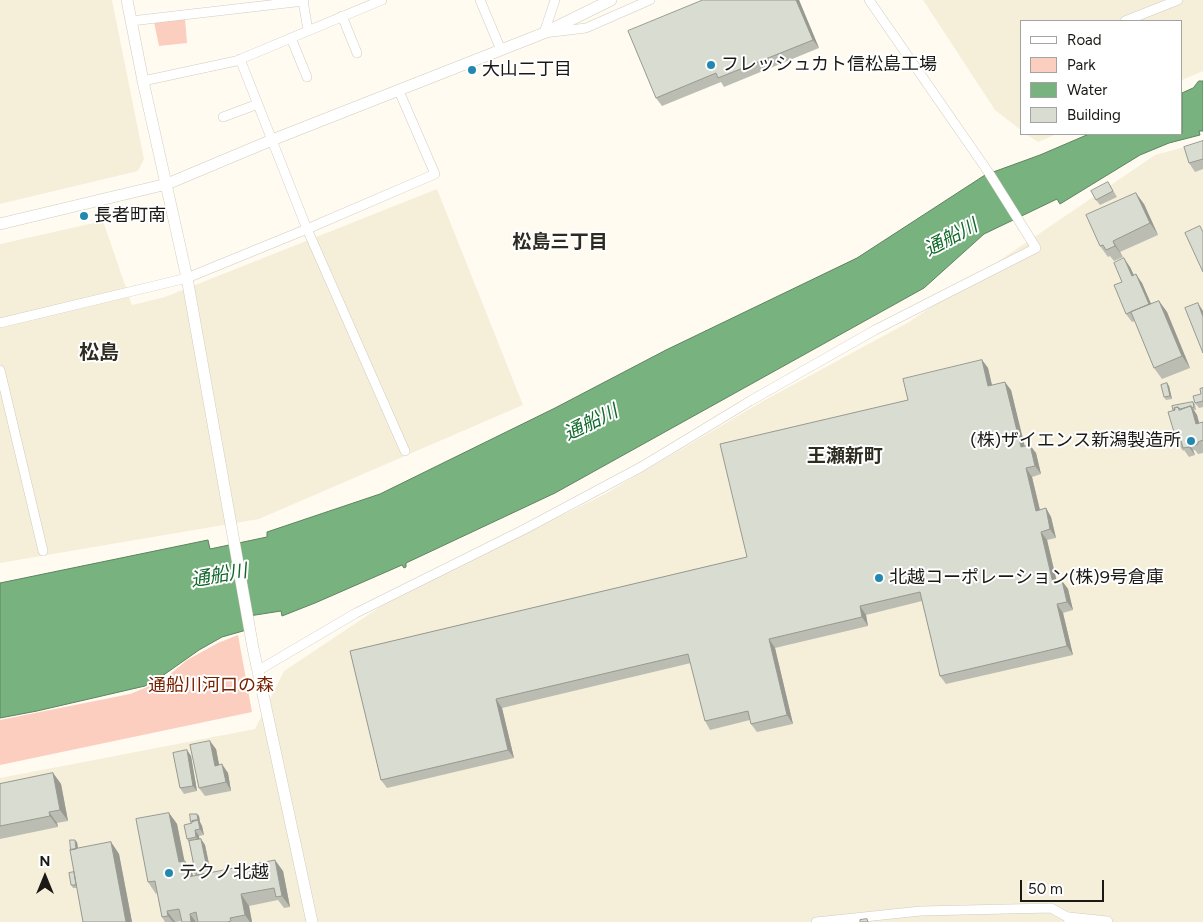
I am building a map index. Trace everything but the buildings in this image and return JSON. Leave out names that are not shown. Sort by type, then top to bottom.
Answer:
[{"type":"street","points":[[127,0],[143,81],[188,278],[254,648],[312,922]]},
{"type":"street","points":[[143,81],[236,61],[342,16],[362,4],[382,0]]},
{"type":"street","points":[[480,0],[501,50]]},
{"type":"street","points":[[544,33],[555,0]]},
{"type":"street","points":[[0,224],[167,184],[272,140],[544,33],[611,0]]},
{"type":"street","points":[[544,33],[586,28],[650,0]]},
{"type":"street","points":[[259,670],[356,613],[523,530],[632,472],[750,401],[875,330],[1036,248],[989,173],[869,0]]},
{"type":"street","points":[[1128,20],[1178,0]]},
{"type":"street","points":[[132,21],[304,1],[308,31]]},
{"type":"street","points":[[342,16],[357,53]]},
{"type":"street","points":[[292,38],[307,77]]},
{"type":"street","points":[[240,59],[308,229],[405,451]]},
{"type":"street","points":[[0,323],[188,278],[435,174],[399,91]]},
{"type":"street","points":[[223,117],[258,104]]},
{"type":"street","points":[[0,370],[43,551]]},
{"type":"street","points":[[816,922],[921,911],[1051,908],[1069,920],[1108,922]]},
{"type":"shaded area","points":[[0,0],[112,0],[144,159],[138,171],[0,204]]},
{"type":"shaded area","points":[[923,0],[1203,0],[1203,71],[1183,80],[1183,20],[1020,20],[1020,129],[995,110]]},
{"type":"shaded area","points":[[1028,135],[1055,135],[1038,142]]},
{"type":"shaded area","points":[[1203,142],[1203,922],[0,922],[0,778],[255,729],[284,671],[389,601],[605,494],[763,401],[909,322],[1155,155]]},
{"type":"shaded area","points":[[437,189],[523,405],[259,519],[0,563],[0,244],[103,221],[132,305],[165,297]]},
{"type":"green space","points":[[185,19],[187,43],[159,46],[154,22]]},
{"type":"green space","name":"通船川河口の森","points":[[238,635],[252,712],[0,765],[0,720],[130,694],[162,681],[187,660],[218,643]]},
{"type":"water","name":"通船川","points":[[1199,81],[1203,81],[1203,131],[1199,131],[1200,135],[1169,143],[1140,155],[1060,204],[1057,199],[984,234],[924,288],[555,493],[406,563],[404,568],[402,565],[282,616],[281,611],[249,616],[250,629],[222,637],[145,686],[0,718],[0,583],[208,540],[210,549],[267,537],[267,532],[380,494],[555,408],[666,350],[857,258],[985,175],[1040,155],[1087,135],[1183,135],[1183,93],[1193,88]]},
{"type":"place","name":"フレッシュカト信松島工場","points":[[711,65]]},
{"type":"place","name":"大山二丁目","points":[[472,70]]},
{"type":"place","name":"長者町南","points":[[84,216]]},
{"type":"place","name":"(株)ザイエンス新潟製造所","points":[[1191,441]]},
{"type":"place","name":"北越コーポレーション(株)9号倉庫","points":[[879,578]]},
{"type":"place","name":"テクノ北越","points":[[169,873]]},
{"type":"district","name":"松島三丁目","points":[[560,242]]},
{"type":"district","name":"松島","points":[[99,353]]},
{"type":"district","name":"王瀬新町","points":[[845,456]]}]
